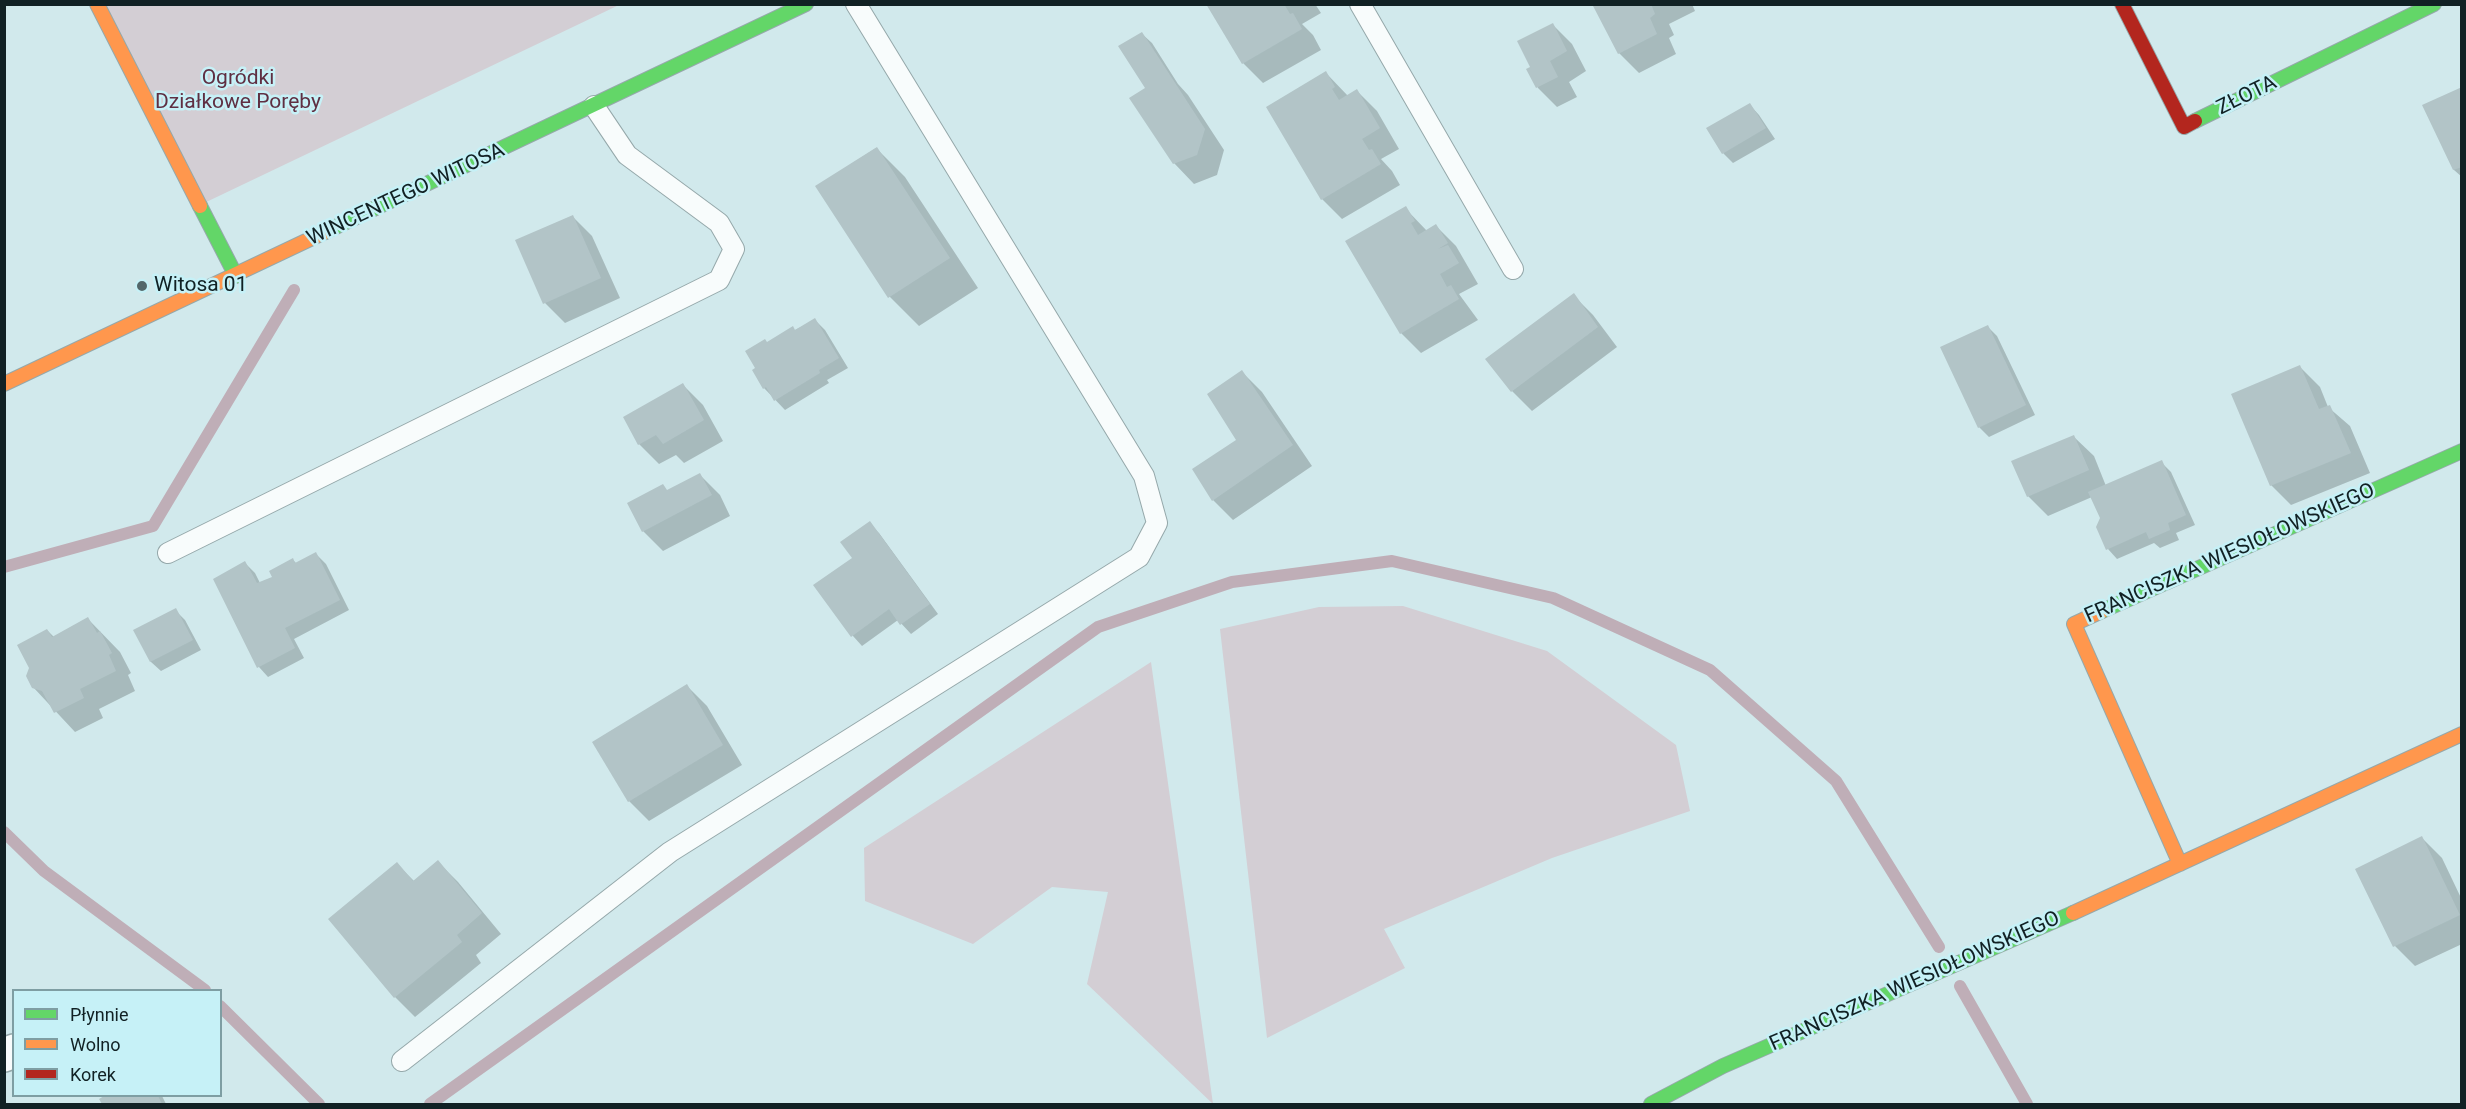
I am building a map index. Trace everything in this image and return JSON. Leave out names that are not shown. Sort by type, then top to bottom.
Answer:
[{"type":"street","points":[[97,4],[236,276]]},
{"type":"street","name":"WINCENTEGO WITOSA","points":[[4,384],[806,4]]},
{"type":"street","name":"ZŁOTA","points":[[2122,4],[2184,127],[2434,4]]},
{"type":"street","name":"FRANCISZKA WIESIOŁOWSKIEGO","points":[[2180,864],[2074,624],[2462,451]]},
{"type":"street","name":"FRANCISZKA WIESIOŁOWSKIEGO","points":[[1652,1104],[1723,1066],[2180,864],[2462,734]]},
{"type":"lane","points":[[402,1061],[670,852],[1139,557],[1157,523],[1144,476],[856,4]]},
{"type":"lane","points":[[1360,4],[1513,269]]},
{"type":"lane","points":[[168,553],[719,280],[734,249],[719,223],[627,155],[594,106]]},
{"type":"green space","name":"Ogródki Działkowe Poręby","points":[[97,5],[619,5],[200,205]]},
{"type":"green space","points":[[1403,606],[1547,651],[1676,745],[1690,811],[1552,858],[1384,929],[1405,968],[1267,1038],[1220,629],[1319,607]]},
{"type":"green space","points":[[1151,662],[1213,1104],[1087,984],[1108,892],[1052,887],[973,944],[865,901],[864,848]]},
{"type":"building","points":[[1206,4],[1284,4],[1290,14],[1293,13],[1302,29],[1242,64]]},
{"type":"building","points":[[1592,4],[1651,4],[1655,14],[1650,18],[1657,34],[1618,54]]},
{"type":"building","points":[[1553,23],[1567,51],[1550,61],[1558,77],[1536,88],[1526,69],[1530,67],[1517,41]]},
{"type":"building","points":[[1142,32],[1205,129],[1197,155],[1173,164],[1129,98],[1145,88],[1118,46]]},
{"type":"building","points":[[1326,71],[1335,87],[1332,89],[1339,100],[1357,89],[1380,128],[1362,139],[1369,150],[1372,149],[1381,164],[1321,200],[1266,107]]},
{"type":"building","points":[[2462,87],[2462,167],[2453,170],[2422,105]]},
{"type":"building","points":[[1750,103],[1766,128],[1722,154],[1706,128]]},
{"type":"building","points":[[877,147],[950,258],[888,298],[815,186]]},
{"type":"building","points":[[1406,206],[1415,221],[1411,223],[1418,235],[1436,224],[1448,243],[1438,249],[1448,245],[1459,263],[1440,274],[1447,287],[1451,285],[1459,299],[1400,334],[1345,241]]},
{"type":"building","points":[[573,215],[601,278],[543,304],[515,240]]},
{"type":"building","points":[[1574,293],[1598,327],[1511,392],[1485,359]]},
{"type":"building","points":[[815,318],[839,358],[819,370],[820,373],[774,401],[766,387],[763,389],[752,370],[755,368],[745,351],[765,339],[767,342],[793,326],[795,330]]},
{"type":"building","points":[[1988,325],[2026,405],[1978,428],[1940,347]]},
{"type":"building","points":[[2300,365],[2319,409],[2330,405],[2351,453],[2270,486],[2231,394]]},
{"type":"building","points":[[1242,370],[1293,445],[1212,501],[1192,469],[1236,440],[1207,394]]},
{"type":"building","points":[[683,383],[704,420],[663,444],[656,435],[638,445],[623,417]]},
{"type":"building","points":[[2074,435],[2089,470],[2027,497],[2011,461]]},
{"type":"building","points":[[2162,460],[2186,515],[2168,523],[2170,530],[2149,539],[2146,532],[2106,550],[2096,527],[2100,518],[2088,492]]},
{"type":"building","points":[[700,473],[712,495],[642,532],[627,503],[663,484],[667,490]]},
{"type":"building","points":[[870,521],[930,604],[900,625],[889,609],[851,637],[813,585],[852,558],[840,542]]},
{"type":"building","points":[[316,552],[340,600],[285,628],[295,648],[257,668],[213,579],[245,561],[257,583],[272,577],[269,571],[293,558],[295,563]]},
{"type":"building","points":[[176,608],[193,640],[150,662],[133,630]]},
{"type":"building","points":[[88,617],[97,633],[100,631],[112,653],[109,655],[116,671],[80,689],[84,698],[54,713],[42,691],[32,688],[26,676],[29,668],[17,645],[47,629],[52,637]]},
{"type":"building","points":[[687,684],[723,745],[628,802],[592,742]]},
{"type":"building","points":[[2422,836],[2460,915],[2393,947],[2355,869]]},
{"type":"building","points":[[438,860],[482,913],[457,935],[462,942],[394,998],[328,919],[397,862],[413,881]]},
{"type":"building","points":[[102,1097],[158,1097],[162,1104],[102,1104],[99,1099]]},
{"type":"waterway","points":[[4,567],[153,526],[294,290]]},
{"type":"waterway","points":[[430,1104],[1098,627],[1232,582],[1392,561],[1553,598],[1710,670],[1836,781],[1939,947]]},
{"type":"waterway","points":[[4,832],[44,871],[204,989]]},
{"type":"waterway","points":[[1960,986],[2027,1104]]},
{"type":"waterway","points":[[222,1008],[319,1104]]},
{"type":"traffic: fast","points":[[325,232],[806,4]]},
{"type":"traffic: fast","points":[[2195,121],[2434,4]]},
{"type":"traffic: fast","points":[[200,206],[236,276]]},
{"type":"traffic: fast","points":[[2102,611],[2462,451]]},
{"type":"traffic: fast","points":[[1651,1104],[1723,1066],[2073,913]]},
{"type":"traffic: slow","points":[[97,4],[200,206]]},
{"type":"traffic: slow","points":[[4,384],[325,232]]},
{"type":"traffic: slow","points":[[2102,611],[2074,624],[2180,864]]},
{"type":"traffic: slow","points":[[2073,913],[2462,734]]},
{"type":"traffic: jam","points":[[2122,4],[2184,127],[2195,121]]},
{"type":"place","name":"Witosa 01","points":[[142,286]]}]
